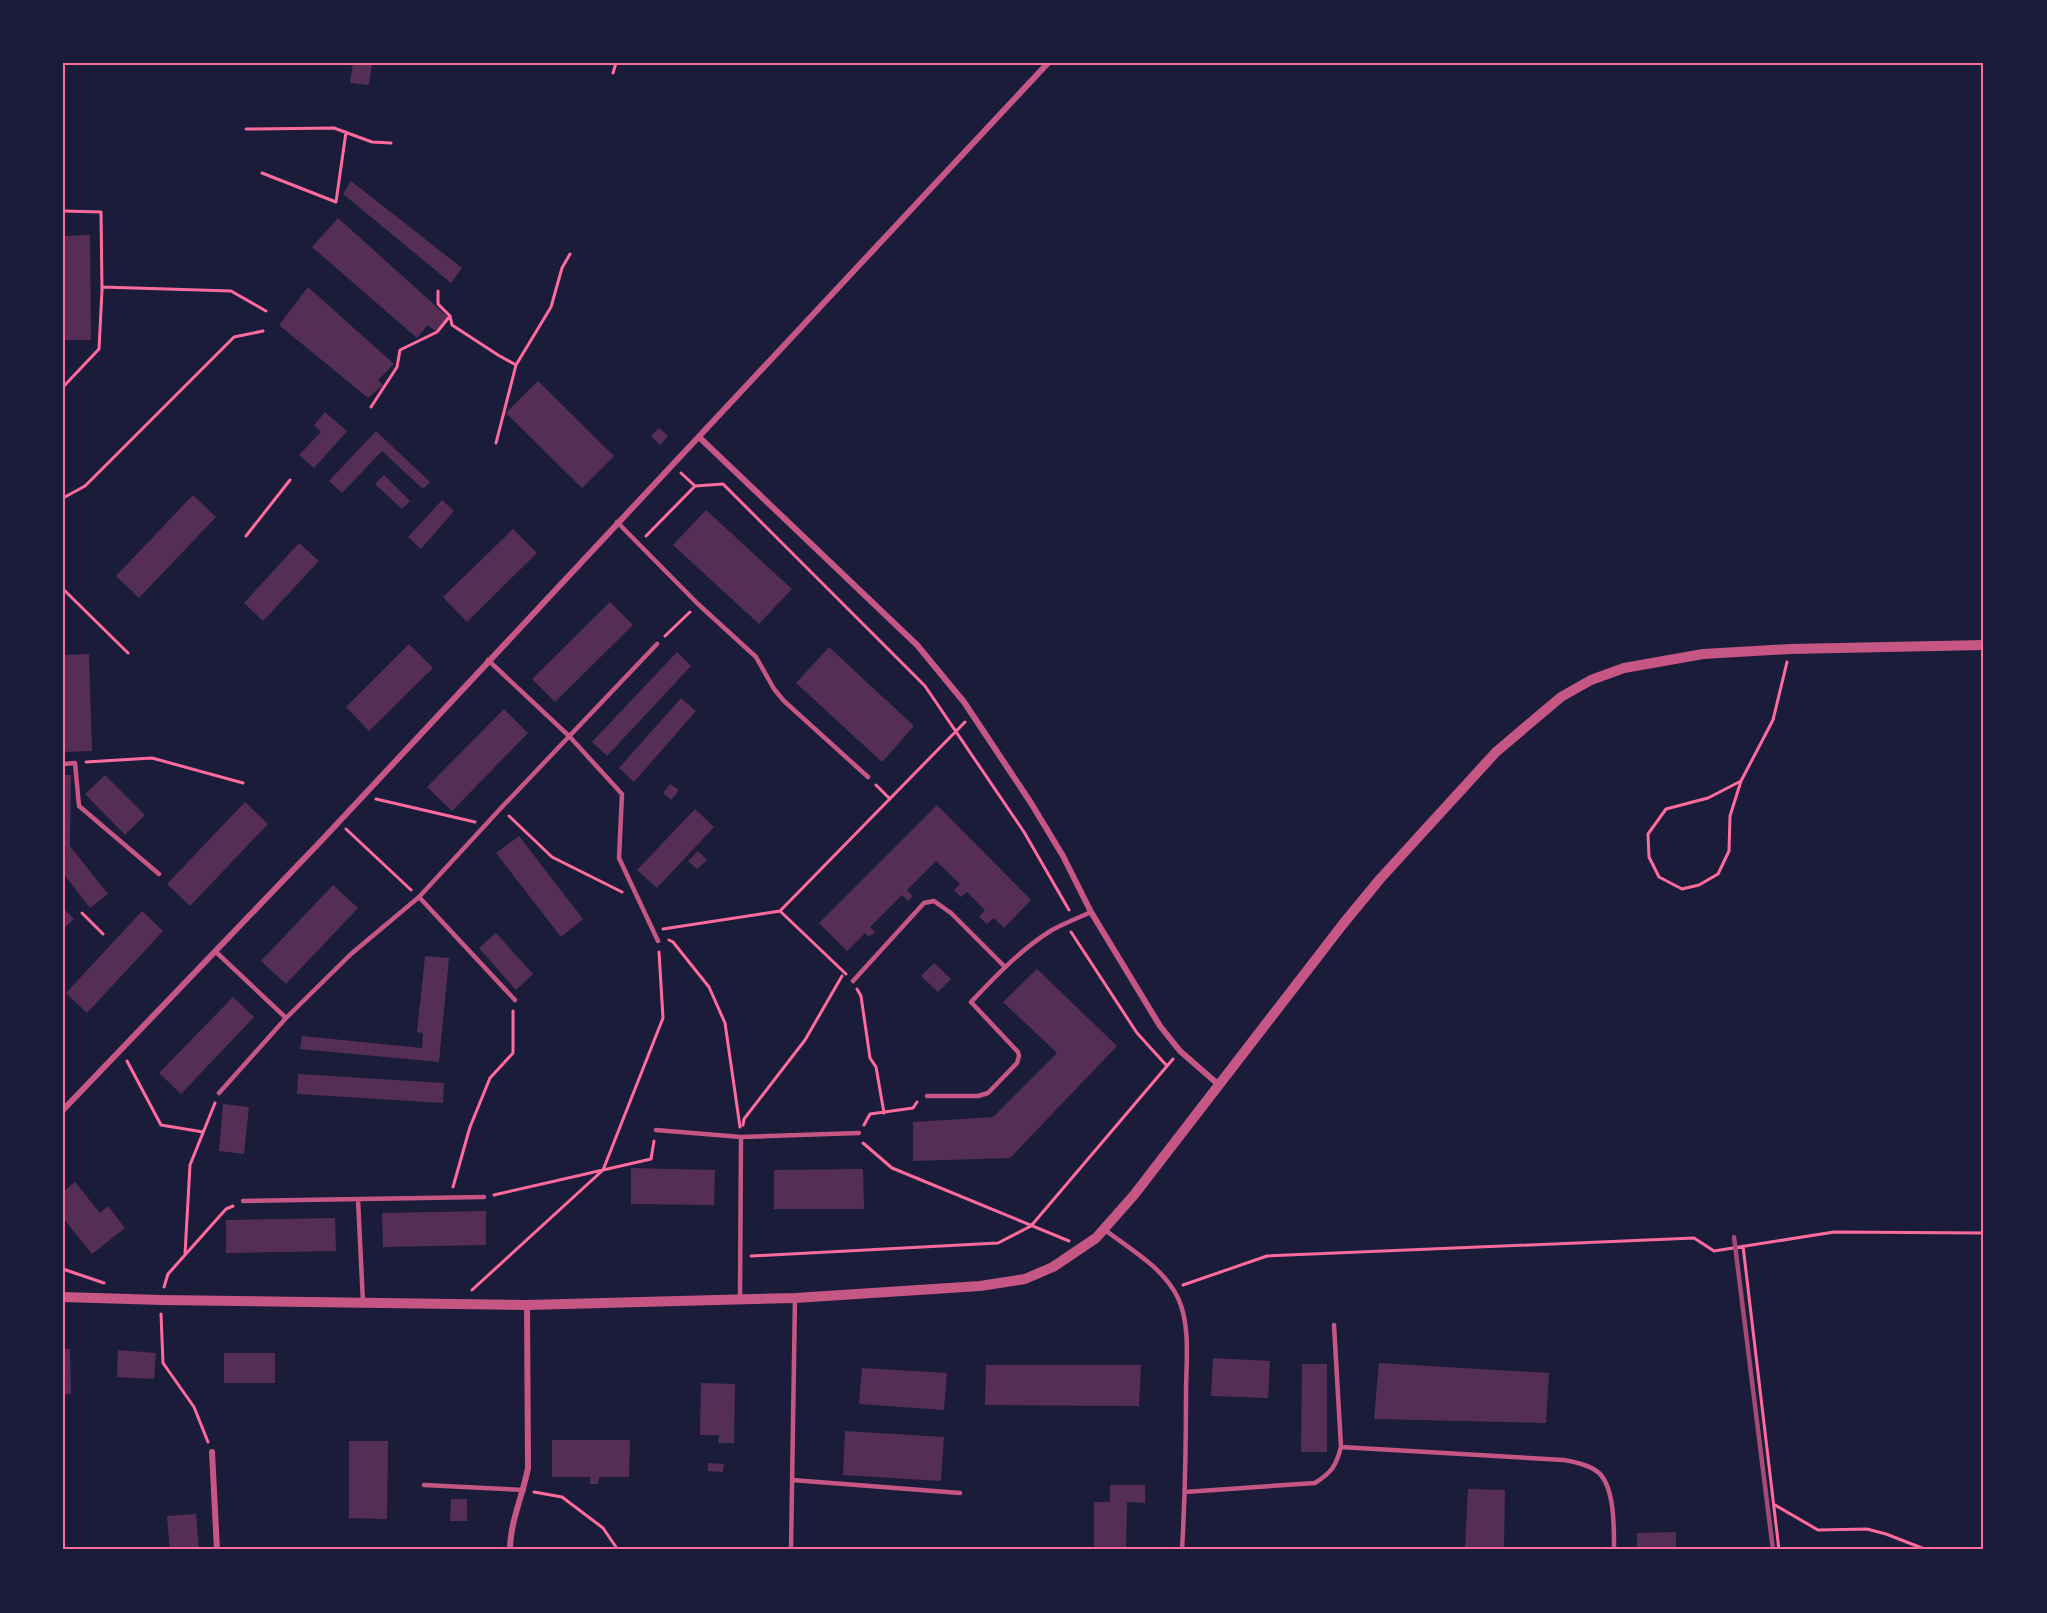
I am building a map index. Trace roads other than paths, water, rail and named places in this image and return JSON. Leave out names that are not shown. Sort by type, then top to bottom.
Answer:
[{"type":"street","points":[[63,1110],[338,822],[1048,63]]},
{"type":"street","points":[[699,437],[917,645],[942,674],[972,714],[1064,856],[1091,912],[1150,1011],[1180,1051],[1219,1085]]},
{"type":"street","points":[[63,1297],[363,1304],[527,1305],[795,1298],[946,1289],[1025,1279],[1053,1267],[1085,1247],[1105,1230],[1343,924],[1418,836],[1496,752],[1561,697],[1599,677],[1647,662],[1702,654],[1790,649],[1984,645]]},
{"type":"street","points":[[510,1550],[510,1534],[524,1490],[528,1468],[527,1305]]},
{"type":"street","points":[[212,1452],[217,1550]]},
{"type":"lane","points":[[617,522],[698,604],[756,657],[774,689],[784,701],[868,777]]},
{"type":"lane","points":[[219,1093],[286,1018],[366,940],[419,897],[657,644]]},
{"type":"lane","points":[[488,660],[569,736],[622,794],[619,858],[658,941]]},
{"type":"lane","points":[[63,764],[75,763],[80,806],[159,874]]},
{"type":"lane","points":[[419,897],[514,1000]]},
{"type":"lane","points":[[853,981],[924,903],[934,901],[951,913],[1005,967]]},
{"type":"lane","points":[[925,1096],[978,1096],[988,1093],[1017,1063],[1018,1052],[971,1002],[1029,946],[1091,912]]},
{"type":"lane","points":[[215,951],[286,1018]]},
{"type":"lane","points":[[656,1130],[741,1137],[860,1134]]},
{"type":"lane","points":[[740,1299],[741,1137]]},
{"type":"lane","points":[[243,1201],[484,1197]]},
{"type":"lane","points":[[358,1199],[363,1304]]},
{"type":"lane","points":[[1105,1230],[1153,1267],[1173,1289],[1179,1300],[1185,1326],[1185,1492],[1182,1550]]},
{"type":"lane","points":[[791,1550],[795,1298]]},
{"type":"lane","points":[[1185,1492],[1315,1483],[1328,1475],[1337,1463],[1341,1447],[1334,1326]]},
{"type":"lane","points":[[1341,1447],[1564,1460],[1582,1464],[1599,1473],[1606,1483],[1611,1505],[1614,1550]]},
{"type":"lane","points":[[792,1480],[960,1493]]},
{"type":"lane","points":[[424,1485],[524,1490]]},
{"type":"railway","points":[[1734,1237],[1773,1550]]}]
